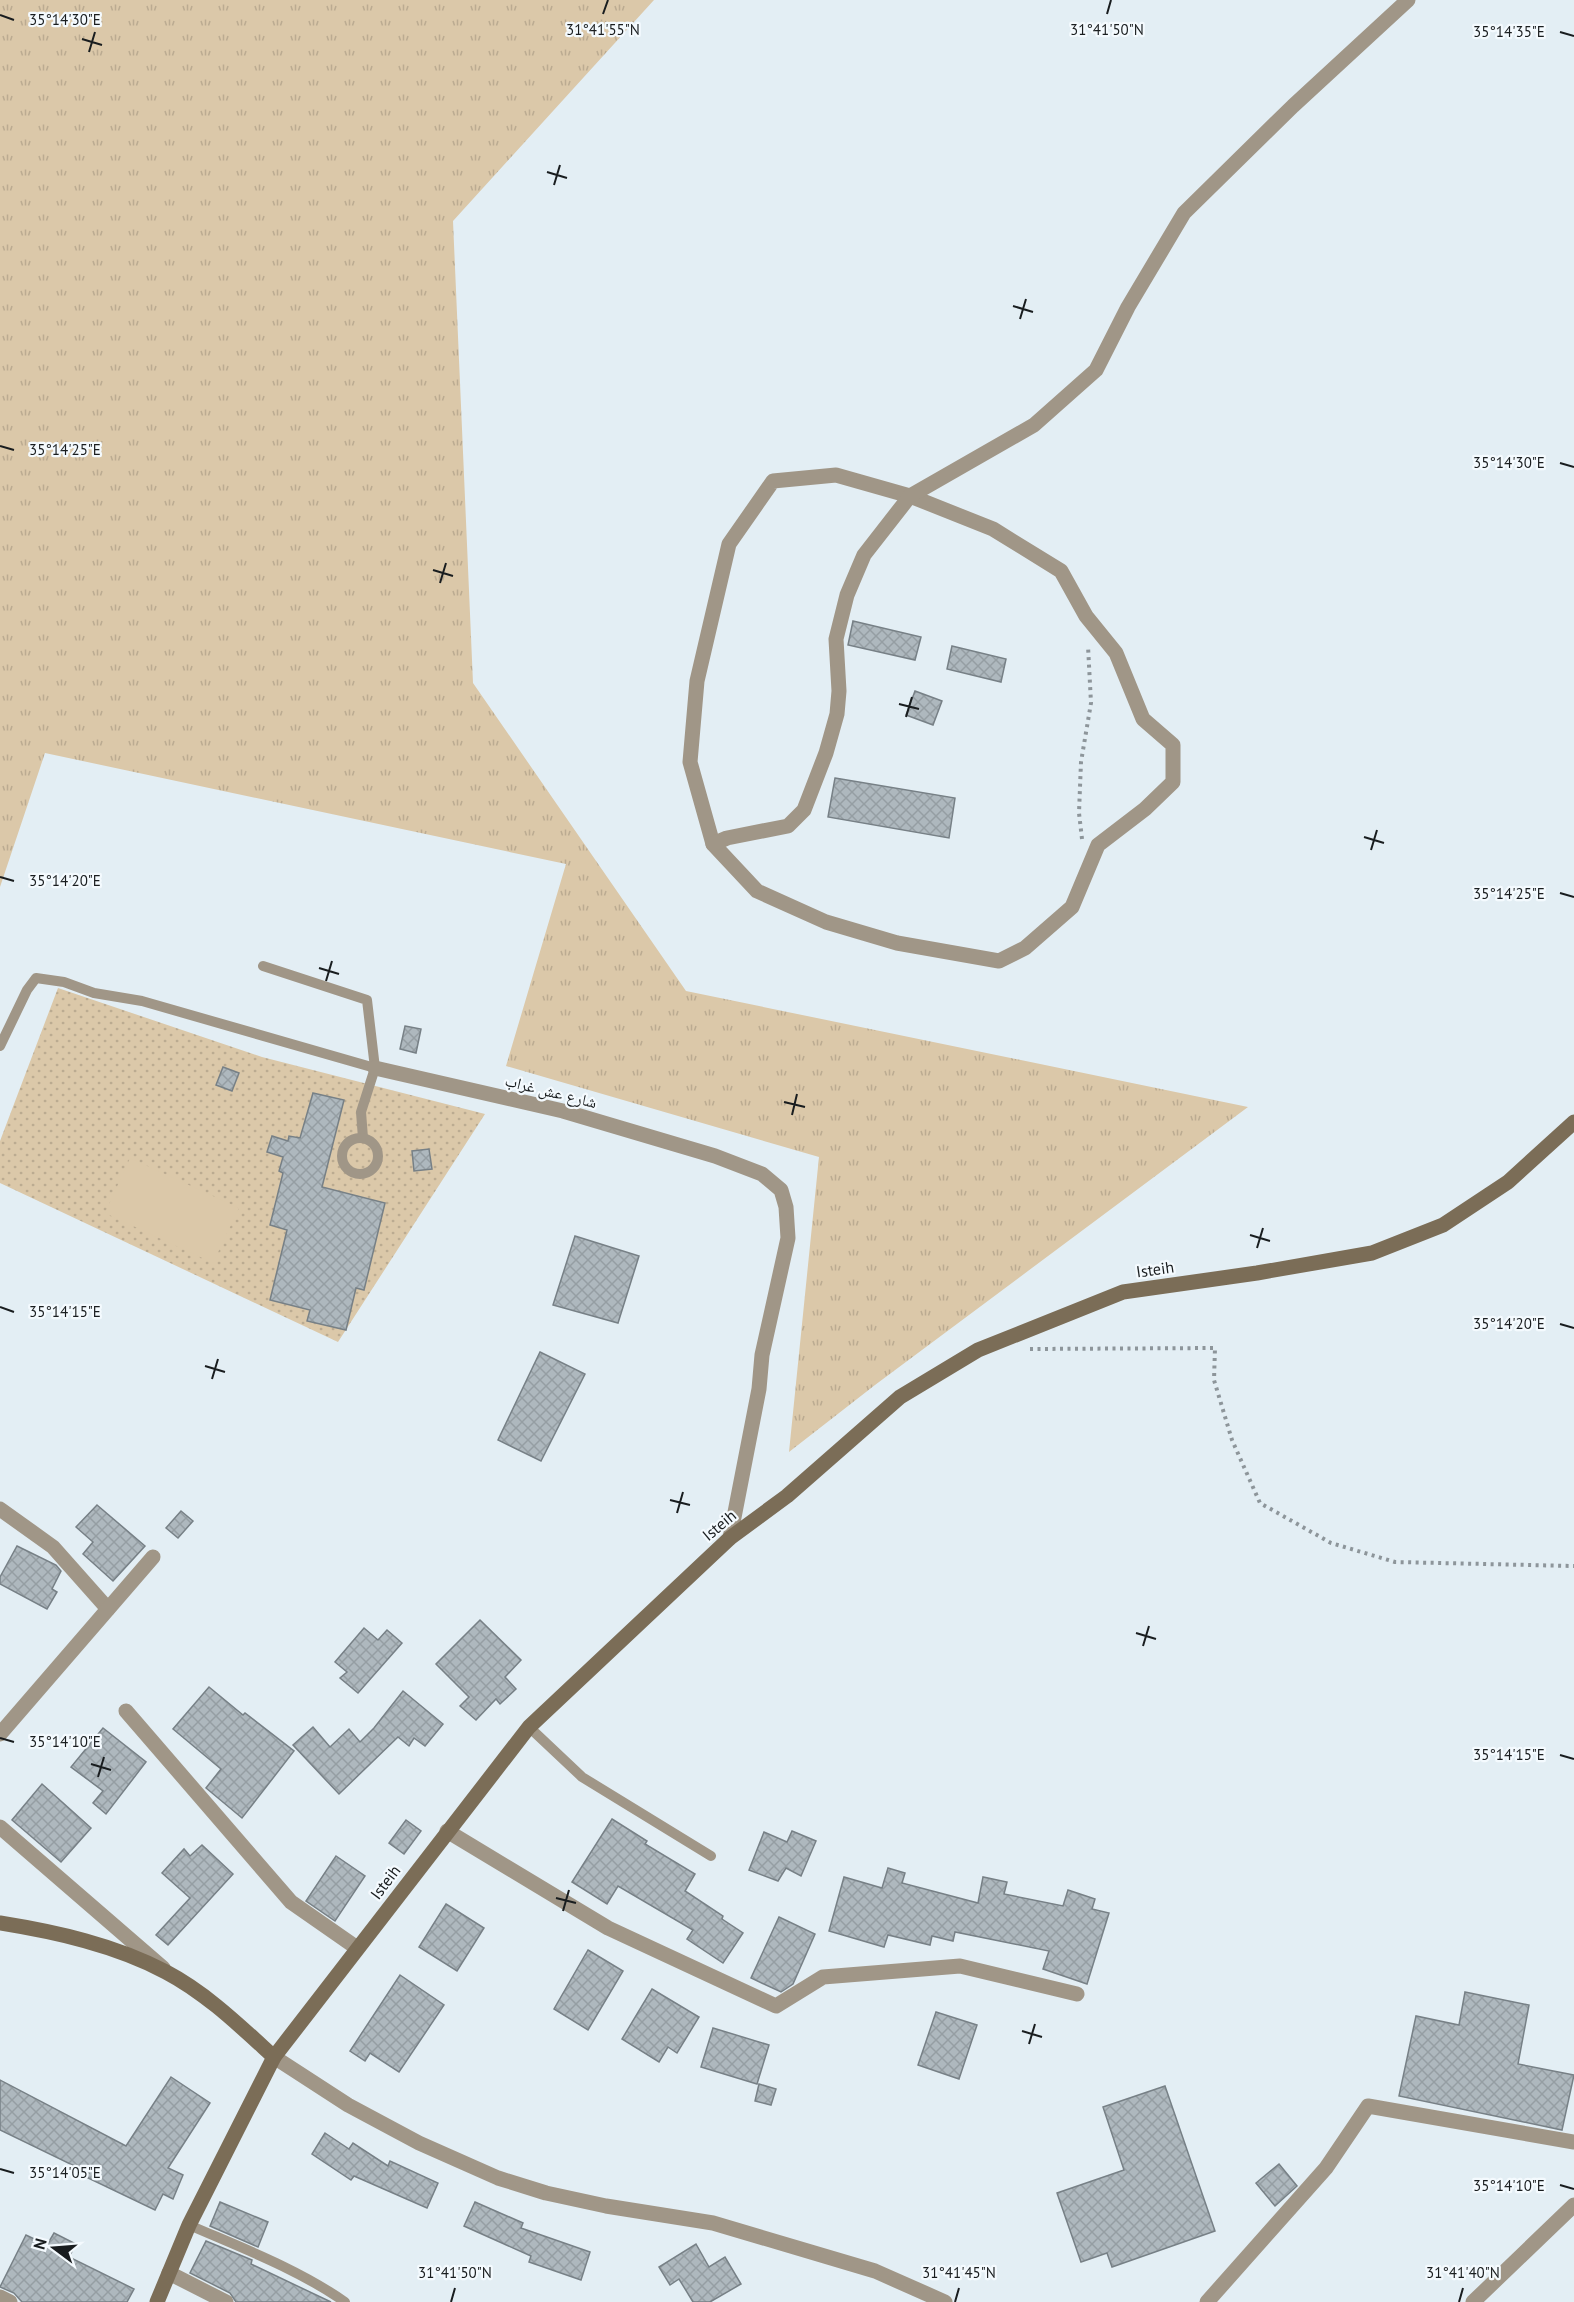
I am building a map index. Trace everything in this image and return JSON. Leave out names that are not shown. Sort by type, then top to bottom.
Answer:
[{"type":"street","points":[[713,844],[727,838],[788,826],[804,810],[826,753],[837,714],[836,639],[847,595],[864,555],[910,496],[1034,425],[1096,370],[1128,307],[1184,213],[1293,106],[1408,0]]},
{"type":"street","points":[[836,475],[910,496],[993,529],[1061,571],[1086,616],[1116,653],[1143,719],[1173,745],[1173,783],[1146,809],[1098,844],[1072,907],[1025,948],[999,961],[897,943],[826,922],[757,891],[713,844],[690,762],[697,681],[729,544],[773,481],[836,475]]},
{"type":"street","name":"شارع عش غراب","points":[[375,1068],[562,1111],[704,1152],[762,1174],[781,1190],[786,1207],[788,1238],[762,1354],[759,1389],[730,1538]]},
{"type":"street","name":"Isteih","points":[[157,2302],[189,2225],[274,2056],[529,1727],[730,1538],[786,1496],[900,1396],[978,1350],[1123,1292],[1257,1274],[1372,1254],[1443,1225],[1508,1182],[1574,1122]]},
{"type":"street","points":[[0,1509],[53,1547],[108,1609]]},
{"type":"street","points":[[0,1734],[153,1557]]},
{"type":"street","points":[[126,1711],[291,1902],[357,1948]]},
{"type":"street","points":[[0,1827],[167,1972],[214,2004],[274,2056],[348,2105],[419,2143],[498,2178],[546,2193],[596,2204],[713,2223],[875,2271],[945,2302]]},
{"type":"street","points":[[447,1831],[608,1928],[776,2006],[823,1977],[960,1966],[1077,1994]]},
{"type":"street","points":[[0,1923],[32,1928],[118,1950],[167,1972]]},
{"type":"street","points":[[1207,2302],[1326,2168],[1368,2106],[1574,2142]]},
{"type":"street","points":[[1473,2302],[1574,2205]]},
{"type":"street","points":[[169,2273],[226,2302]]},
{"type":"street","points":[[0,2297],[10,2302]]},
{"type":"lane","points":[[263,966],[368,1000],[375,1068],[361,1112],[363,1138]]},
{"type":"lane","name":"شارع عش غراب","points":[[0,1046],[27,990],[36,978],[64,982],[94,993],[142,1001],[375,1068]]},
{"type":"lane","points":[[529,1727],[582,1777],[711,1856]]},
{"type":"lane","points":[[189,2225],[253,2253],[329,2291],[345,2302]]},
{"type":"path","points":[[1082,842],[1079,813],[1081,762],[1091,703],[1086,616]]},
{"type":"path","points":[[1025,1349],[1215,1348],[1214,1380],[1229,1430],[1260,1503],[1331,1543],[1395,1562],[1574,1566]]},
{"type":"green space","points":[[0,0],[654,0],[453,221],[473,683],[686,991],[1248,1107],[875,1385],[789,1452],[819,1157],[506,1066],[566,864],[45,753],[0,887]]},
{"type":"green space","points":[[58,988],[262,1057],[485,1114],[338,1342],[0,1183],[0,1141]]},
{"type":"green space","points":[[130,1158],[239,1208],[213,1263],[105,1213]]},
{"type":"building","points":[[853,621],[921,637],[915,660],[848,645]]},
{"type":"building","points":[[952,646],[1006,659],[1001,682],[947,669]]},
{"type":"building","points":[[915,691],[942,701],[933,725],[906,715]]},
{"type":"building","points":[[835,778],[955,798],[949,838],[828,817]]},
{"type":"building","points":[[405,1026],[421,1029],[416,1053],[400,1049]]},
{"type":"building","points":[[223,1067],[239,1073],[232,1091],[216,1085]]},
{"type":"building","points":[[313,1093],[344,1100],[322,1187],[385,1203],[364,1290],[356,1288],[346,1330],[307,1321],[310,1310],[270,1300],[287,1230],[270,1225],[283,1173],[279,1171],[283,1157],[267,1152],[272,1136],[288,1141],[289,1136],[300,1138]]},
{"type":"building","points":[[429,1149],[432,1169],[414,1171],[412,1151]]},
{"type":"building","points":[[575,1236],[639,1256],[618,1323],[553,1305]]},
{"type":"building","points":[[540,1352],[585,1374],[541,1461],[498,1440]]},
{"type":"building","points":[[97,1505],[145,1546],[113,1581],[83,1554],[93,1542],[76,1527]]},
{"type":"building","points":[[181,1511],[193,1521],[178,1538],[166,1528]]},
{"type":"building","points":[[17,1546],[56,1565],[61,1571],[52,1589],[57,1592],[47,1609],[0,1584],[0,1577]]},
{"type":"building","points":[[480,1620],[521,1660],[505,1677],[516,1689],[500,1704],[496,1699],[476,1720],[460,1706],[469,1697],[436,1664]]},
{"type":"building","points":[[364,1628],[378,1640],[387,1630],[402,1643],[358,1693],[340,1678],[347,1672],[335,1662]]},
{"type":"building","points":[[209,1687],[243,1715],[245,1713],[294,1751],[242,1818],[206,1788],[221,1769],[173,1729]]},
{"type":"building","points":[[403,1691],[443,1724],[425,1746],[414,1738],[409,1746],[398,1737],[339,1794],[293,1745],[313,1727],[330,1747],[349,1729],[360,1742]]},
{"type":"building","points":[[103,1728],[146,1762],[106,1814],[93,1803],[103,1791],[71,1767]]},
{"type":"building","points":[[42,1784],[91,1828],[61,1862],[12,1820]]},
{"type":"building","points":[[612,1819],[647,1841],[645,1844],[695,1874],[685,1891],[723,1916],[722,1919],[743,1933],[723,1963],[687,1939],[693,1930],[618,1886],[607,1904],[572,1882]]},
{"type":"building","points":[[406,1820],[421,1831],[404,1854],[389,1843]]},
{"type":"building","points":[[792,1831],[816,1841],[801,1876],[786,1868],[778,1881],[749,1870],[764,1832],[787,1842]]},
{"type":"building","points":[[202,1845],[233,1874],[168,1945],[156,1935],[190,1898],[162,1873],[184,1849],[190,1856]]},
{"type":"building","points":[[336,1856],[365,1876],[335,1921],[306,1901]]},
{"type":"building","points":[[888,1868],[905,1873],[902,1883],[978,1903],[983,1877],[1007,1882],[1004,1894],[1063,1906],[1068,1890],[1095,1899],[1092,1909],[1109,1913],[1087,1984],[1043,1969],[1049,1951],[955,1932],[953,1941],[932,1936],[930,1945],[888,1935],[884,1947],[829,1931],[844,1877],[882,1888]]},
{"type":"building","points":[[446,1904],[484,1928],[457,1971],[419,1947]]},
{"type":"building","points":[[779,1917],[815,1934],[793,1984],[781,1992],[751,1978]]},
{"type":"building","points":[[588,1950],[623,1971],[588,2030],[554,2009]]},
{"type":"building","points":[[400,1975],[444,2005],[399,2072],[370,2053],[365,2061],[350,2051]]},
{"type":"building","points":[[652,1989],[699,2017],[677,2053],[668,2047],[659,2062],[622,2039]]},
{"type":"building","points":[[1465,1992],[1529,2005],[1518,2064],[1574,2075],[1562,2130],[1399,2096],[1416,2016],[1459,2025]]},
{"type":"building","points":[[936,2012],[977,2025],[959,2079],[918,2065]]},
{"type":"building","points":[[713,2028],[769,2045],[757,2084],[701,2067]]},
{"type":"building","points":[[171,2077],[210,2103],[168,2168],[183,2175],[173,2199],[163,2194],[155,2210],[86,2177],[89,2173],[0,2130],[0,2080],[126,2146]]},
{"type":"building","points":[[759,2084],[776,2089],[771,2105],[755,2101]]},
{"type":"building","points":[[1165,2086],[1215,2231],[1112,2267],[1107,2253],[1081,2262],[1057,2193],[1124,2170],[1103,2107]]},
{"type":"building","points":[[325,2133],[349,2149],[353,2143],[388,2166],[390,2161],[438,2183],[427,2208],[354,2176],[351,2180],[312,2154]]},
{"type":"building","points":[[1279,2164],[1297,2186],[1275,2206],[1256,2183]]},
{"type":"building","points":[[220,2202],[268,2222],[258,2247],[210,2226]]},
{"type":"building","points":[[475,2202],[523,2223],[521,2228],[590,2252],[581,2280],[529,2262],[531,2256],[464,2226]]},
{"type":"building","points":[[54,2233],[76,2244],[69,2257],[134,2289],[127,2302],[22,2302],[14,2293],[0,2287],[26,2235],[47,2245]]},
{"type":"building","points":[[206,2241],[252,2260],[251,2264],[331,2302],[236,2302],[230,2293],[190,2273]]},
{"type":"building","points":[[696,2244],[709,2267],[725,2257],[741,2284],[710,2302],[693,2302],[679,2279],[670,2285],[659,2267]]}]
